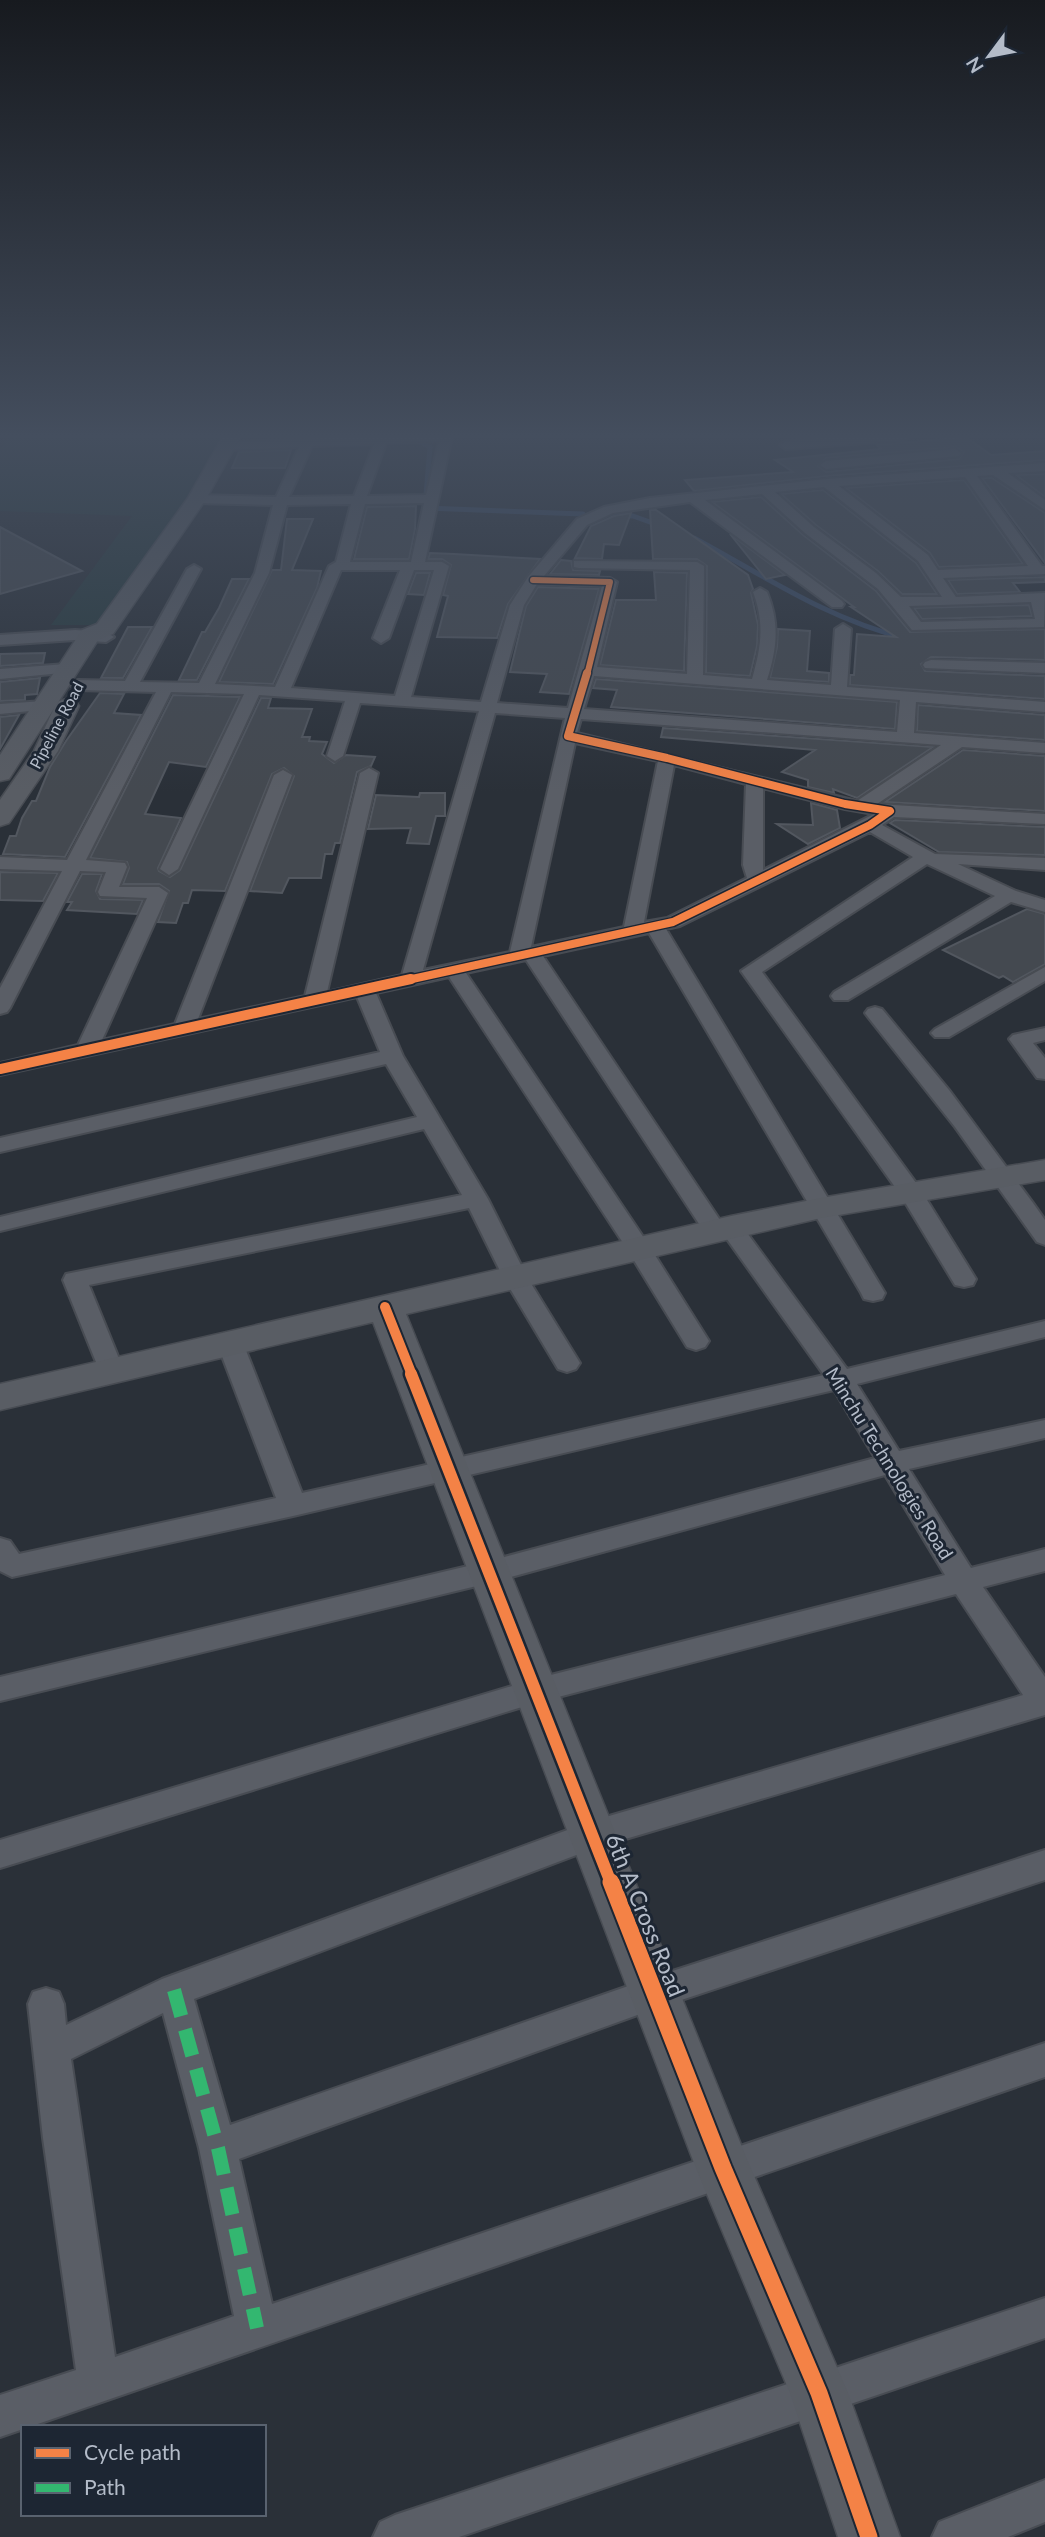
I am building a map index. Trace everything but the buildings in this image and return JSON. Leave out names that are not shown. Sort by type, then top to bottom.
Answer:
[{"type":"street","name":"Pipeline Road","points":[[0,774],[10,745],[72,677],[157,554]]},
{"type":"street","points":[[205,688],[262,573],[267,554]]},
{"type":"street","points":[[342,566],[345,554]]},
{"type":"street","points":[[381,638],[416,554]]},
{"type":"street","points":[[411,979],[512,617],[522,594],[557,554]]},
{"type":"street","points":[[770,554],[837,604]]},
{"type":"street","points":[[842,554],[882,583],[900,601],[923,637],[931,665],[927,696]]},
{"type":"street","points":[[918,554],[935,574],[952,602]]},
{"type":"street","points":[[1030,554],[1041,570]]},
{"type":"street","points":[[550,564],[697,566],[695,679]]},
{"type":"street","points":[[280,694],[336,566],[442,566],[401,701]]},
{"type":"street","points":[[130,686],[194,569]]},
{"type":"street","points":[[935,574],[1041,570]]},
{"type":"street","points":[[525,954],[568,736],[588,671],[610,582],[533,580]]},
{"type":"street","points":[[758,684],[772,638],[771,616],[760,592]]},
{"type":"street","points":[[900,601],[952,602],[1041,598],[1044,623],[923,637]]},
{"type":"street","points":[[839,690],[844,629]]},
{"type":"street","points":[[0,640],[100,634]]},
{"type":"street","points":[[931,665],[1045,668]]},
{"type":"street","points":[[588,671],[1045,707]]},
{"type":"street","points":[[0,674],[72,677],[130,686],[205,688],[575,711],[1045,748]]},
{"type":"street","name":"Pipeline Road","points":[[0,818],[46,751],[72,677]]},
{"type":"street","points":[[0,1008],[166,687]]},
{"type":"street","points":[[169,869],[253,691]]},
{"type":"street","points":[[905,737],[908,695]]},
{"type":"street","points":[[335,756],[354,698]]},
{"type":"street","points":[[0,709],[44,706]]},
{"type":"street","points":[[568,736],[890,811],[1045,818]]},
{"type":"street","points":[[861,806],[958,742]]},
{"type":"street","points":[[667,758],[644,929],[873,1293]]},
{"type":"street","points":[[314,1000],[369,773]]},
{"type":"street","points":[[184,1029],[283,775]]},
{"type":"street","points":[[755,781],[752,865],[757,881]]},
{"type":"street","points":[[0,1069],[673,922],[870,825],[890,811]]},
{"type":"street","points":[[870,825],[926,857],[1009,894],[1045,906]]},
{"type":"street","points":[[964,1279],[911,1192],[751,971],[926,857],[1045,864]]},
{"type":"street","points":[[0,863],[118,867],[107,892],[159,893],[87,1050]]},
{"type":"street","points":[[841,996],[1009,894]]},
{"type":"street","name":"Minchu Technologies Road","points":[[525,954],[723,1229],[842,1381],[964,1581],[1045,1701]]},
{"type":"street","points":[[454,970],[639,1248],[696,1341]]},
{"type":"street","points":[[942,1033],[1045,973]]},
{"type":"street","points":[[364,990],[392,1056],[476,1199],[515,1277],[567,1363]]},
{"type":"street","points":[[874,1013],[909,1053],[1003,1176],[1045,1237]]},
{"type":"street","points":[[1045,1034],[1020,1039],[1045,1073]]},
{"type":"street","points":[[0,1145],[392,1056]]},
{"type":"street","points":[[0,1224],[430,1121]]},
{"type":"street","points":[[0,1397],[723,1229],[821,1208],[1045,1170]]},
{"type":"street","points":[[111,1371],[75,1280],[476,1199]]},
{"type":"street","name":"6th A Cross Road","points":[[385,1307],[723,2168],[820,2393],[869,2537]]},
{"type":"street","points":[[0,1549],[12,1566],[293,1506],[842,1381],[1045,1329]]},
{"type":"street","points":[[230,1343],[293,1506]]},
{"type":"street","points":[[0,1689],[489,1572],[891,1462],[1045,1429]]},
{"type":"street","points":[[0,1854],[535,1691],[1045,1560]]},
{"type":"street","points":[[52,2050],[174,1990],[592,1835],[1045,1701]]},
{"type":"street","points":[[218,2148],[654,1993],[1045,1865]]},
{"type":"street","points":[[174,1990],[218,2148],[257,2328]]},
{"type":"street","points":[[46,2004],[62,2138],[99,2382]]},
{"type":"street","points":[[0,2416],[1045,2060]]},
{"type":"street","points":[[395,2537],[1045,2318]]},
{"type":"street","points":[[954,2537],[1045,2501]]},
{"type":"green space","points":[[103,554],[152,554],[99,625],[51,625]]},
{"type":"waterway","points":[[723,554],[822,608],[876,630],[905,638]]},
{"type":"marked path","points":[[174,1990],[218,2148],[257,2328]]},
{"type":"cycle path","points":[[0,1069],[673,922],[870,825],[890,811],[845,804],[667,758],[568,736],[588,671],[610,582],[533,580]]},
{"type":"cycle path","points":[[385,1307],[723,2168],[819,2393],[869,2537]]}]
